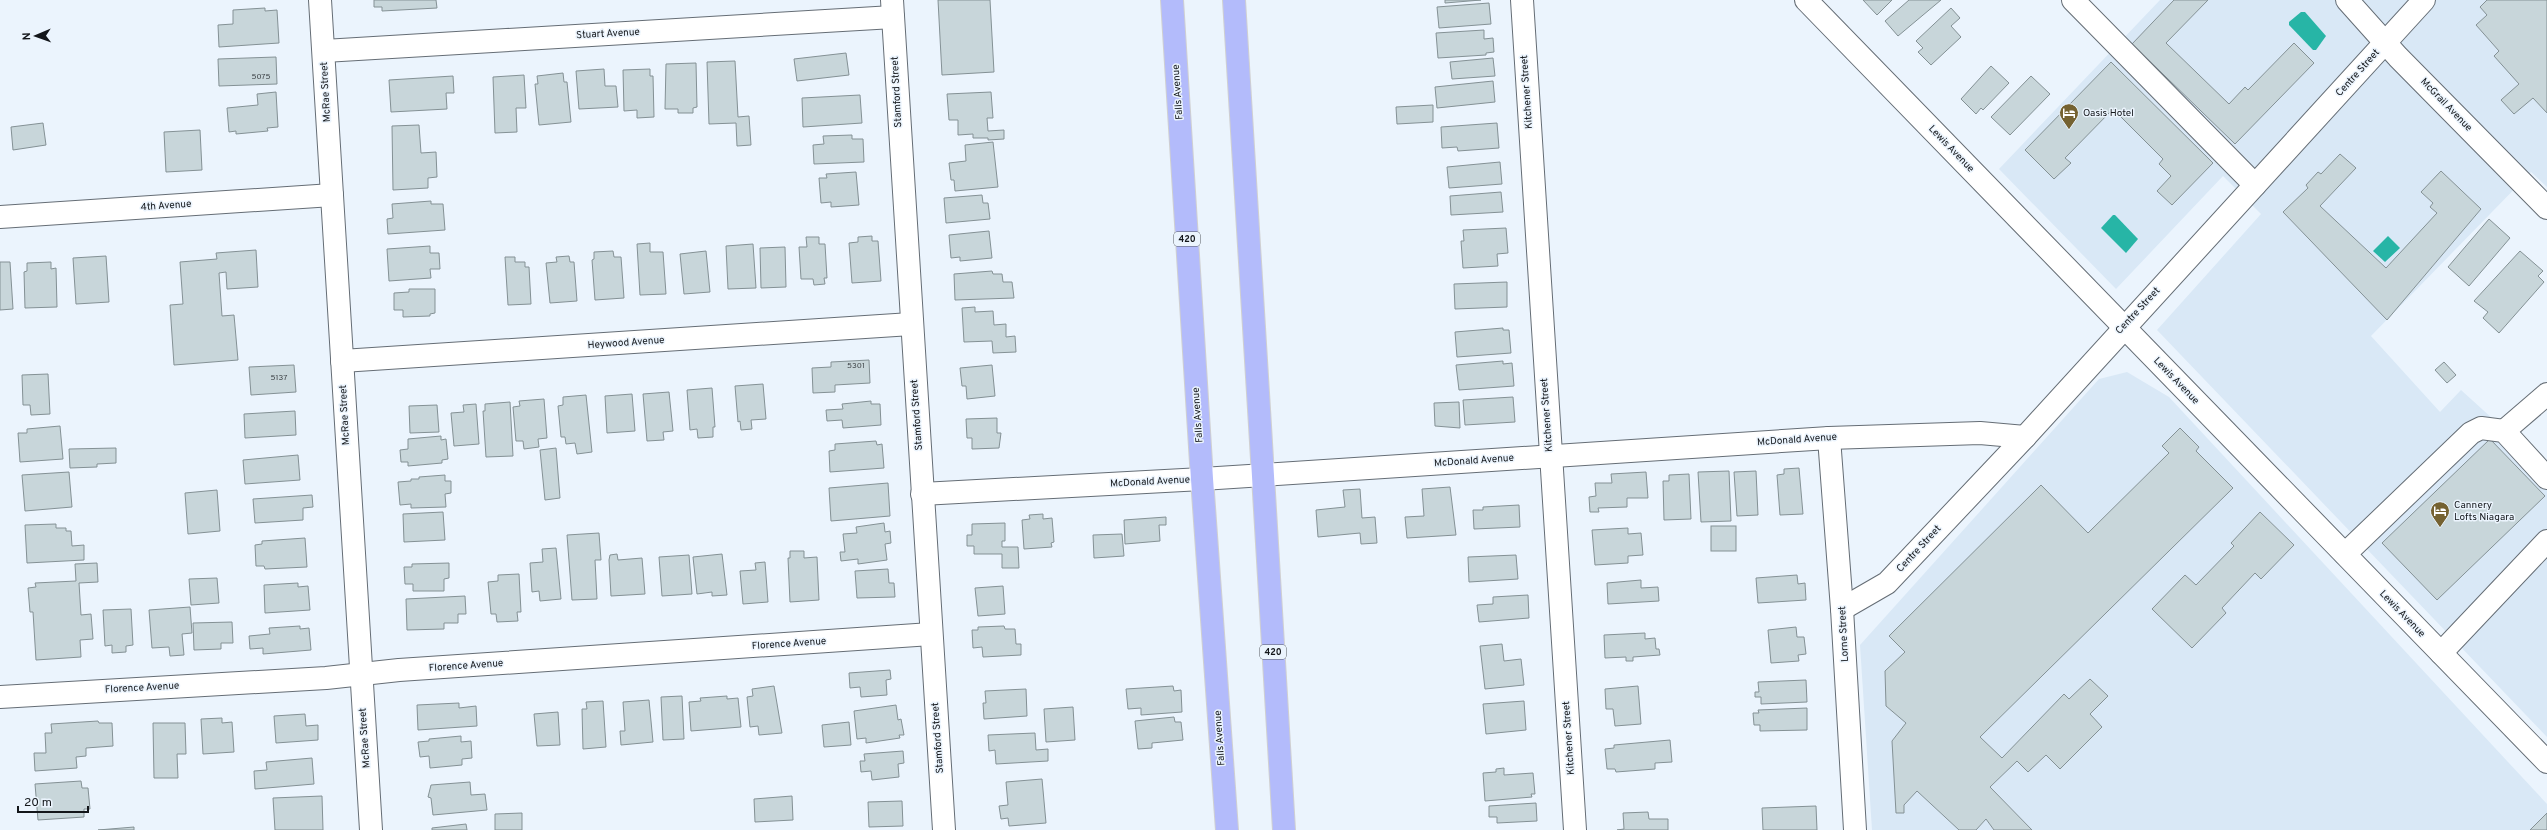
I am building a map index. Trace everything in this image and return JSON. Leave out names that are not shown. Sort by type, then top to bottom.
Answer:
[{"type":"highway","name":"Falls Avenue","points":[[1172,0],[1202,479],[1227,830]]},
{"type":"highway","name":"420","points":[[1234,0],[1256,331],[1262,475],[1284,830]]},
{"type":"street","name":"McRae Street","points":[[320,0],[371,830]]},
{"type":"street","name":"Kitchener Street","points":[[1522,0],[1550,456],[1576,830]]},
{"type":"street","name":"Lewis Avenue","points":[[1806,0],[2547,762]]},
{"type":"street","points":[[2072,0],[2255,185]]},
{"type":"street","name":"McGrail Avenue","points":[[2347,0],[2385,43],[2547,208]]},
{"type":"street","name":"Centre Street","points":[[1842,608],[1887,583],[2025,437],[2123,327],[2424,0]]},
{"type":"street","name":"Stuart Avenue","points":[[324,51],[892,8]]},
{"type":"street","name":"Stamford Street","points":[[892,8],[944,830]]},
{"type":"street","name":"4th Avenue","points":[[0,217],[332,195]]},
{"type":"street","name":"Heywood Avenue","points":[[342,361],[911,324]]},
{"type":"street","points":[[2504,431],[2547,394]]},
{"type":"street","points":[[2345,554],[2471,433],[2481,428],[2504,431],[2547,478]]},
{"type":"street","name":"McDonald Avenue","points":[[922,494],[1202,479],[1829,438],[1980,433],[2025,437]]},
{"type":"street","name":"Lorne Street","points":[[1829,438],[1842,608],[1855,830]]},
{"type":"street","points":[[2441,654],[2547,540]]},
{"type":"street","name":"Florence Avenue","points":[[0,697],[361,674],[931,634]]},
{"type":"shaded area","points":[[2160,0],[2547,0],[2547,187],[2531,172],[2371,336],[2440,412],[2461,390],[2547,468],[2547,737],[2157,330],[2261,214],[2223,176],[2116,289],[1999,169]]},
{"type":"shaded area","points":[[2301,12],[2305,12],[2326,36],[2316,50],[2313,50],[2289,25],[2289,22]]},
{"type":"shaded area","points":[[2113,215],[2115,215],[2138,239],[2126,253],[2101,228]]},
{"type":"shaded area","points":[[2388,236],[2400,248],[2385,262],[2373,251]]},
{"type":"shaded area","points":[[2127,372],[2169,397],[2547,804],[2547,830],[1872,830],[1860,645],[2099,379]]},
{"type":"building","points":[[374,0],[436,0],[437,8],[382,11],[382,7],[374,7]]},
{"type":"building","points":[[938,0],[990,0],[994,72],[942,75]]},
{"type":"building","points":[[1445,0],[1481,0],[1445,3]]},
{"type":"building","points":[[1863,0],[1892,0],[1877,15]]},
{"type":"building","points":[[1909,0],[1941,0],[1898,36],[1885,21]]},
{"type":"building","points":[[2174,0],[2208,0],[2166,43],[2229,104],[2245,87],[2248,90],[2294,43],[2314,63],[2235,144],[2132,44]]},
{"type":"building","points":[[2487,0],[2547,0],[2547,113],[2533,98],[2514,114],[2501,100],[2519,84],[2494,56],[2499,51],[2476,25],[2487,15],[2480,7]]},
{"type":"building","points":[[1489,3],[1491,24],[1439,28],[1437,7]]},
{"type":"building","points":[[265,8],[265,11],[277,10],[279,43],[219,47],[218,25],[233,24],[233,10]]},
{"type":"building","points":[[1951,8],[1960,18],[1951,26],[1961,37],[1931,65],[1918,52],[1923,48],[1916,41]]},
{"type":"building","points":[[1484,30],[1484,39],[1493,38],[1494,52],[1486,53],[1486,55],[1438,58],[1436,33]]},
{"type":"building","points":[[846,53],[849,75],[797,81],[794,59]]},
{"type":"building","points":[[276,57],[277,84],[219,86],[218,59]]},
{"type":"building","points":[[1493,58],[1495,76],[1452,79],[1450,62]]},
{"type":"building","points":[[735,61],[738,117],[749,116],[751,145],[737,146],[736,123],[709,124],[707,62]]},
{"type":"building","name":"Oasis Hotel","points":[[2111,62],[2213,163],[2172,205],[2157,191],[2171,176],[2159,164],[2163,159],[2113,109],[2065,158],[2071,163],[2054,179],[2025,150]]},
{"type":"building","points":[[696,63],[697,107],[693,108],[693,113],[678,113],[678,109],[665,109],[666,64]]},
{"type":"building","points":[[1991,66],[2009,83],[1983,110],[1981,108],[1976,114],[1961,99]]},
{"type":"building","points":[[604,69],[605,86],[616,86],[618,107],[579,109],[576,71]]},
{"type":"building","points":[[650,69],[650,76],[653,76],[654,117],[637,118],[637,110],[624,111],[623,70]]},
{"type":"building","points":[[563,73],[564,82],[567,82],[571,122],[539,125],[535,84],[538,84],[537,76]]},
{"type":"building","points":[[524,75],[526,108],[516,108],[517,132],[495,133],[493,77]]},
{"type":"building","points":[[453,76],[454,93],[446,93],[447,109],[391,112],[389,80]]},
{"type":"building","points":[[2031,76],[2050,94],[2010,135],[1991,117]]},
{"type":"building","points":[[1493,81],[1495,102],[1437,108],[1435,87]]},
{"type":"building","points":[[276,92],[278,127],[267,128],[268,131],[236,134],[236,131],[229,132],[227,108],[258,105],[257,94]]},
{"type":"building","points":[[991,92],[993,118],[987,118],[988,131],[1004,130],[1004,139],[988,140],[988,138],[973,138],[973,134],[958,135],[958,120],[949,120],[947,94]]},
{"type":"building","points":[[860,95],[862,123],[803,127],[802,98]]},
{"type":"building","points":[[1433,105],[1433,122],[1397,124],[1396,107]]},
{"type":"building","points":[[43,123],[46,145],[13,150],[11,127]]},
{"type":"building","points":[[1497,123],[1499,148],[1458,151],[1457,147],[1442,148],[1441,127]]},
{"type":"building","points":[[419,125],[421,153],[436,152],[437,177],[428,178],[428,188],[393,190],[392,126]]},
{"type":"building","points":[[200,130],[202,170],[166,172],[164,132]]},
{"type":"building","points":[[852,135],[852,139],[863,139],[864,162],[814,164],[813,145],[824,144],[823,136]]},
{"type":"building","points":[[993,142],[998,187],[955,191],[954,180],[951,180],[949,163],[966,161],[965,145]]},
{"type":"building","points":[[2340,154],[2356,168],[2320,206],[2386,268],[2437,213],[2430,207],[2433,203],[2421,192],[2441,171],[2481,209],[2387,320],[2283,212],[2308,188],[2306,185],[2318,172],[2321,174]]},
{"type":"building","points":[[1500,162],[1502,184],[1449,188],[1447,167]]},
{"type":"building","points":[[856,172],[859,205],[831,207],[831,202],[821,203],[819,178],[827,178],[826,174]]},
{"type":"building","points":[[1501,192],[1503,212],[1451,215],[1450,196]]},
{"type":"building","points":[[982,195],[983,203],[988,203],[990,219],[946,223],[944,198]]},
{"type":"building","points":[[431,201],[431,204],[443,204],[445,230],[388,234],[387,219],[393,218],[392,204]]},
{"type":"building","points":[[2489,219],[2510,238],[2469,286],[2448,267]]},
{"type":"building","points":[[1506,228],[1508,253],[1497,254],[1498,266],[1463,268],[1461,241],[1464,241],[1463,230]]},
{"type":"building","points":[[989,231],[992,258],[960,261],[960,257],[951,258],[949,235]]},
{"type":"building","points":[[872,236],[872,241],[878,241],[881,281],[852,283],[849,243],[858,242],[858,237]]},
{"type":"building","points":[[806,237],[819,237],[819,244],[825,244],[827,278],[824,278],[825,284],[814,285],[813,279],[801,279],[799,247],[807,247]]},
{"type":"building","points":[[650,243],[650,252],[663,252],[666,294],[640,295],[637,244]]},
{"type":"building","points":[[753,244],[756,288],[728,289],[726,246]]},
{"type":"building","points":[[430,246],[430,253],[439,253],[440,269],[430,269],[431,278],[389,281],[387,249]]},
{"type":"building","points":[[785,247],[786,287],[761,288],[760,248]]},
{"type":"building","points":[[256,250],[258,287],[227,289],[226,272],[219,273],[222,316],[234,315],[238,360],[174,365],[170,305],[183,304],[180,262],[217,259],[216,253]]},
{"type":"building","points":[[613,251],[614,257],[621,257],[624,298],[595,300],[592,260],[594,259],[594,252]]},
{"type":"building","points":[[706,251],[710,292],[684,294],[680,254]]},
{"type":"building","points":[[2520,251],[2543,271],[2538,276],[2544,282],[2499,333],[2483,318],[2488,312],[2474,301]]},
{"type":"building","points":[[106,256],[109,302],[76,304],[73,258]]},
{"type":"building","points":[[569,256],[570,262],[574,262],[577,301],[550,303],[546,263],[557,262],[556,257]]},
{"type":"building","points":[[505,257],[515,257],[515,262],[525,262],[525,267],[529,267],[531,304],[508,305]]},
{"type":"building","points":[[0,262],[10,262],[13,309],[0,310]]},
{"type":"building","points":[[51,262],[51,269],[56,268],[57,307],[25,308],[24,272],[27,271],[27,263]]},
{"type":"building","points":[[992,271],[993,274],[1002,274],[1003,282],[1012,282],[1014,298],[955,300],[954,274]]},
{"type":"building","points":[[1507,282],[1507,307],[1455,309],[1454,284]]},
{"type":"building","points":[[409,289],[435,289],[435,313],[430,314],[430,316],[403,317],[403,310],[394,310],[394,293],[409,292]]},
{"type":"building","points":[[975,307],[975,312],[993,311],[994,325],[1006,324],[1006,337],[1015,336],[1016,352],[993,353],[992,341],[964,342],[962,308]]},
{"type":"building","points":[[1503,328],[1503,330],[1509,330],[1511,353],[1457,357],[1455,332]]},
{"type":"building","points":[[869,360],[870,383],[835,385],[835,392],[813,393],[812,368],[831,367],[831,362]]},
{"type":"building","points":[[1503,361],[1503,364],[1512,363],[1514,386],[1459,390],[1456,365]]},
{"type":"building","points":[[2444,362],[2456,375],[2447,383],[2435,370]]},
{"type":"building","points":[[294,365],[296,392],[251,395],[249,367]]},
{"type":"building","points":[[992,365],[995,396],[967,399],[966,386],[962,386],[960,368]]},
{"type":"building","points":[[48,374],[50,414],[31,415],[30,405],[23,405],[22,375]]},
{"type":"building","points":[[763,384],[766,419],[751,420],[752,429],[741,430],[740,421],[738,422],[735,386]]},
{"type":"building","points":[[712,388],[715,427],[713,427],[713,437],[698,438],[697,429],[690,430],[687,390]]},
{"type":"building","points":[[669,392],[673,431],[663,432],[664,440],[647,441],[643,394]]},
{"type":"building","points":[[632,394],[635,431],[607,433],[605,396]]},
{"type":"building","points":[[586,395],[592,452],[577,454],[575,443],[566,444],[565,437],[561,437],[558,406],[563,405],[563,397]]},
{"type":"building","points":[[1513,397],[1515,422],[1465,425],[1463,400]]},
{"type":"building","points":[[544,399],[547,438],[538,439],[539,447],[524,449],[523,441],[516,441],[513,407],[520,406],[519,401]]},
{"type":"building","points":[[871,401],[871,404],[880,404],[881,425],[843,428],[842,420],[827,421],[826,410],[843,409],[842,404]]},
{"type":"building","points":[[510,402],[513,456],[486,457],[483,411],[485,411],[485,404]]},
{"type":"building","points":[[1459,402],[1460,428],[1435,426],[1434,403]]},
{"type":"building","points":[[476,404],[479,444],[454,446],[451,413],[464,412],[463,405]]},
{"type":"building","points":[[437,405],[439,432],[410,433],[409,406]]},
{"type":"building","points":[[295,411],[296,435],[245,438],[244,414]]},
{"type":"building","points":[[997,418],[997,433],[1001,433],[999,448],[972,449],[972,438],[967,438],[966,419]]},
{"type":"building","points":[[60,426],[63,459],[20,462],[18,433],[27,433],[27,429]]},
{"type":"building","points":[[2180,428],[2199,447],[2196,451],[2233,488],[1980,737],[2002,758],[2064,694],[2069,699],[2090,679],[2108,696],[2090,714],[2102,727],[2060,769],[2046,755],[2028,772],[2017,761],[1990,787],[2032,830],[1994,830],[1986,819],[1976,830],[1959,830],[1917,791],[1904,805],[1904,813],[1896,813],[1892,741],[1906,723],[1886,706],[1885,671],[1905,652],[1889,636],[2041,485],[2088,533],[2169,453],[2162,446]]},
{"type":"building","points":[[441,436],[441,440],[446,439],[448,459],[442,460],[442,463],[408,466],[408,462],[401,462],[400,450],[408,449],[408,439]]},
{"type":"building","points":[[2490,439],[2545,496],[2437,600],[2382,543]]},
{"type":"building","points":[[876,441],[877,445],[882,444],[884,468],[830,472],[829,451],[835,450],[835,444]]},
{"type":"building","points":[[116,448],[116,463],[97,464],[97,467],[70,468],[69,449]]},
{"type":"building","points":[[556,448],[560,498],[545,500],[540,450]]},
{"type":"building","points":[[298,455],[300,480],[245,484],[243,460]]},
{"type":"building","points":[[1799,468],[1803,514],[1780,515],[1777,475],[1784,474],[1784,469]]},
{"type":"building","points":[[1729,471],[1731,521],[1701,522],[1698,472]]},
{"type":"building","points":[[1756,471],[1758,515],[1737,516],[1734,472]]},
{"type":"building","points":[[69,472],[72,507],[25,511],[22,475]]},
{"type":"building","points":[[1646,472],[1648,498],[1627,498],[1627,507],[1598,508],[1599,512],[1590,512],[1589,497],[1596,496],[1595,483],[1612,483],[1611,474]]},
{"type":"building","points":[[1689,474],[1691,519],[1664,520],[1663,481],[1669,481],[1669,475]]},
{"type":"building","points":[[445,475],[445,481],[451,481],[451,493],[445,494],[446,507],[411,508],[411,504],[400,505],[398,482],[411,481],[411,479],[419,479],[419,477]]},
{"type":"building","points":[[888,483],[890,516],[831,521],[829,488]]},
{"type":"building","points":[[1450,487],[1456,535],[1407,538],[1405,517],[1424,516],[1422,489]]},
{"type":"building","points":[[1360,489],[1362,518],[1375,517],[1377,543],[1361,544],[1360,533],[1318,537],[1316,510],[1345,507],[1343,490]]},
{"type":"building","points":[[217,490],[220,531],[188,534],[185,493]]},
{"type":"building","points":[[312,495],[313,507],[303,508],[303,520],[255,523],[253,499]]},
{"type":"building","points":[[1519,505],[1520,527],[1474,529],[1473,510],[1483,510],[1483,507]]},
{"type":"building","points":[[443,512],[445,540],[404,542],[403,514]]},
{"type":"building","points":[[2260,512],[2294,545],[2261,579],[2255,573],[2222,608],[2226,613],[2192,648],[2152,609],[2185,575],[2196,585],[2234,546],[2231,543]]},
{"type":"building","points":[[1043,514],[1043,519],[1052,518],[1054,542],[1051,543],[1052,547],[1024,549],[1022,520],[1030,519],[1029,515]]},
{"type":"building","points":[[1166,517],[1166,525],[1159,525],[1160,541],[1125,544],[1124,520]]},
{"type":"building","points":[[884,523],[885,532],[890,531],[891,543],[885,544],[887,560],[858,564],[858,559],[841,561],[840,552],[845,552],[843,534],[857,533],[856,527]]},
{"type":"building","points":[[1005,523],[1005,541],[1002,541],[1002,547],[1018,547],[1019,568],[1002,568],[1002,554],[974,554],[974,546],[967,546],[967,535],[972,535],[972,524]]},
{"type":"building","points":[[56,524],[56,528],[66,528],[66,531],[71,531],[72,546],[84,545],[84,560],[27,563],[25,525]]},
{"type":"building","points":[[1711,526],[1736,526],[1736,551],[1711,551]]},
{"type":"building","points":[[1628,528],[1628,534],[1641,533],[1643,555],[1628,556],[1628,563],[1595,565],[1592,530]]},
{"type":"building","points":[[599,533],[601,560],[595,560],[597,599],[572,600],[567,535]]},
{"type":"building","points":[[1122,534],[1124,556],[1094,558],[1093,535]]},
{"type":"building","points":[[305,538],[307,567],[265,569],[264,566],[256,566],[255,545],[262,544],[262,541]]},
{"type":"building","points":[[556,548],[561,599],[540,601],[539,591],[532,592],[530,563],[543,562],[542,549]]},
{"type":"building","points":[[790,551],[804,551],[804,558],[817,557],[819,600],[790,602],[788,558],[790,558]]},
{"type":"building","points":[[617,554],[618,560],[642,558],[645,594],[611,596],[609,560],[610,555]]},
{"type":"building","points":[[722,554],[727,595],[712,596],[712,592],[697,594],[693,557]]},
{"type":"building","points":[[689,555],[692,594],[662,596],[659,557]]},
{"type":"building","points":[[1516,555],[1518,579],[1469,582],[1468,557]]},
{"type":"building","points":[[765,562],[768,602],[743,604],[740,571],[756,570],[755,563]]},
{"type":"building","points":[[97,563],[98,582],[79,583],[81,615],[91,614],[93,639],[80,640],[81,657],[36,660],[33,612],[30,612],[28,588],[36,587],[35,583],[76,581],[75,564]]},
{"type":"building","points":[[449,563],[449,578],[444,579],[444,591],[413,591],[413,584],[405,584],[404,567],[412,567],[412,564]]},
{"type":"building","points":[[888,569],[889,583],[894,583],[895,597],[857,598],[855,571]]},
{"type":"building","points":[[519,574],[521,612],[517,612],[518,621],[497,622],[496,614],[491,614],[488,582],[498,581],[498,575]]},
{"type":"building","points":[[1797,575],[1798,584],[1805,583],[1806,600],[1758,603],[1756,578]]},
{"type":"building","points":[[217,578],[219,603],[191,605],[189,579]]},
{"type":"building","points":[[1641,580],[1641,588],[1658,587],[1659,601],[1608,604],[1607,583]]},
{"type":"building","points":[[298,583],[298,587],[308,586],[310,610],[265,613],[264,585]]},
{"type":"building","points":[[1003,586],[1005,614],[978,616],[975,588]]},
{"type":"building","points":[[1528,595],[1529,618],[1479,622],[1477,605],[1493,604],[1493,597]]},
{"type":"building","points":[[465,596],[466,614],[458,614],[458,623],[444,623],[444,629],[407,630],[406,599]]},
{"type":"building","points":[[190,607],[192,633],[182,634],[184,655],[170,656],[169,647],[152,648],[149,610]]},
{"type":"building","points":[[131,609],[133,645],[126,646],[126,652],[112,653],[112,645],[105,646],[103,610]]},
{"type":"building","points":[[232,622],[233,643],[221,643],[221,649],[194,650],[193,623]]},
{"type":"building","points":[[300,626],[300,629],[309,628],[311,650],[263,654],[263,648],[250,649],[249,636],[270,634],[269,628]]},
{"type":"building","points":[[1004,626],[1005,629],[1015,629],[1016,644],[1021,644],[1021,655],[983,657],[982,647],[973,648],[972,630],[978,630],[978,627]]},
{"type":"building","points":[[1796,627],[1797,637],[1804,637],[1806,654],[1798,655],[1799,661],[1771,663],[1768,630]]},
{"type":"building","points":[[1645,633],[1645,639],[1655,638],[1656,649],[1659,649],[1660,655],[1633,657],[1633,661],[1626,661],[1626,657],[1605,658],[1604,635]]},
{"type":"building","points":[[1502,644],[1504,661],[1521,659],[1524,685],[1485,689],[1480,646]]},
{"type":"building","points":[[890,670],[891,679],[886,680],[887,695],[861,697],[860,687],[850,688],[849,673]]},
{"type":"building","points":[[1806,680],[1807,702],[1761,704],[1761,697],[1755,697],[1755,692],[1759,692],[1758,682]]},
{"type":"building","points":[[774,686],[782,733],[759,735],[758,726],[750,727],[747,697],[753,696],[752,689]]},
{"type":"building","points":[[1173,686],[1174,691],[1181,690],[1182,712],[1141,715],[1141,708],[1128,709],[1126,689]]},
{"type":"building","points":[[1638,686],[1641,724],[1615,726],[1613,709],[1606,709],[1605,689]]},
{"type":"building","points":[[1026,689],[1027,716],[984,719],[983,703],[986,703],[985,691]]},
{"type":"building","points":[[682,696],[684,739],[663,740],[661,697]]},
{"type":"building","points":[[727,696],[727,699],[738,698],[741,727],[691,731],[689,702],[701,701],[700,698]]},
{"type":"building","points":[[649,700],[653,742],[621,745],[620,731],[625,731],[623,702]]},
{"type":"building","points":[[603,701],[606,747],[583,749],[582,709],[587,709],[586,702]]},
{"type":"building","points":[[1524,701],[1526,730],[1486,734],[1483,704]]},
{"type":"building","points":[[459,703],[459,708],[476,706],[477,726],[418,730],[417,705]]},
{"type":"building","points":[[896,705],[898,720],[901,719],[904,735],[899,735],[900,738],[866,743],[866,738],[857,739],[854,711]]},
{"type":"building","points":[[1073,707],[1075,740],[1046,742],[1044,709]]},
{"type":"building","points":[[1807,708],[1807,730],[1760,731],[1760,725],[1754,725],[1753,713],[1759,713],[1758,710]]},
{"type":"building","points":[[558,712],[560,745],[537,746],[534,714]]},
{"type":"building","points":[[305,714],[306,726],[318,725],[318,740],[276,743],[274,716]]},
{"type":"building","points":[[1174,717],[1175,722],[1181,722],[1183,740],[1152,743],[1152,748],[1138,749],[1135,721]]},
{"type":"building","points":[[222,718],[222,723],[232,722],[234,752],[203,754],[201,719]]},
{"type":"building","points":[[98,721],[99,723],[112,723],[113,746],[86,748],[86,756],[76,757],[77,768],[35,771],[34,753],[46,753],[45,733],[52,733],[51,724]]},
{"type":"building","points":[[849,722],[851,745],[824,747],[822,725]]},
{"type":"building","points":[[153,723],[185,723],[186,754],[177,754],[178,778],[154,778]]},
{"type":"building","points":[[1035,733],[1036,750],[1048,749],[1048,761],[996,764],[995,750],[989,751],[988,735]]},
{"type":"building","points":[[461,736],[461,742],[471,741],[472,758],[462,759],[462,765],[430,768],[429,756],[420,757],[418,742],[429,741],[429,739]]},
{"type":"building","points":[[1670,740],[1672,762],[1655,763],[1655,769],[1616,772],[1615,769],[1607,769],[1605,749],[1614,748],[1614,745]]},
{"type":"building","points":[[903,751],[904,763],[898,764],[899,777],[872,780],[871,771],[861,772],[860,761],[865,761],[864,754]]},
{"type":"building","points":[[312,758],[314,784],[255,789],[254,771],[267,770],[266,762]]},
{"type":"building","points":[[1504,768],[1504,775],[1533,773],[1535,794],[1531,794],[1532,797],[1485,801],[1483,773],[1496,772],[1496,769]]},
{"type":"building","points":[[1042,779],[1046,823],[1009,826],[1008,818],[1001,819],[999,806],[1008,805],[1006,782]]},
{"type":"building","points":[[81,781],[82,788],[88,788],[90,809],[84,809],[84,817],[38,820],[35,784]]},
{"type":"building","points":[[470,782],[471,795],[485,794],[487,810],[433,815],[431,798],[428,797],[431,785]]},
{"type":"building","points":[[322,796],[323,830],[275,830],[273,798]]},
{"type":"building","points":[[792,796],[793,820],[755,822],[754,799]]},
{"type":"building","points":[[902,801],[903,826],[869,827],[868,802]]},
{"type":"building","points":[[1536,803],[1537,821],[1497,823],[1497,817],[1489,817],[1489,806]]},
{"type":"building","points":[[1816,806],[1817,830],[1763,830],[1762,808]]},
{"type":"building","points":[[1648,812],[1649,819],[1668,819],[1668,830],[1617,830],[1624,829],[1623,813]]},
{"type":"building","points":[[522,813],[522,830],[495,830],[495,814]]},
{"type":"building","points":[[2547,813],[2547,830],[2530,830]]},
{"type":"building","points":[[466,824],[467,830],[432,830],[432,828]]},
{"type":"building","points":[[134,827],[134,830],[98,830]]},
{"type":"place","name":"Oasis Hotel","points":[[2069,130]]},
{"type":"place","name":"Cannery Lofts Niagara","points":[[2440,528]]}]
